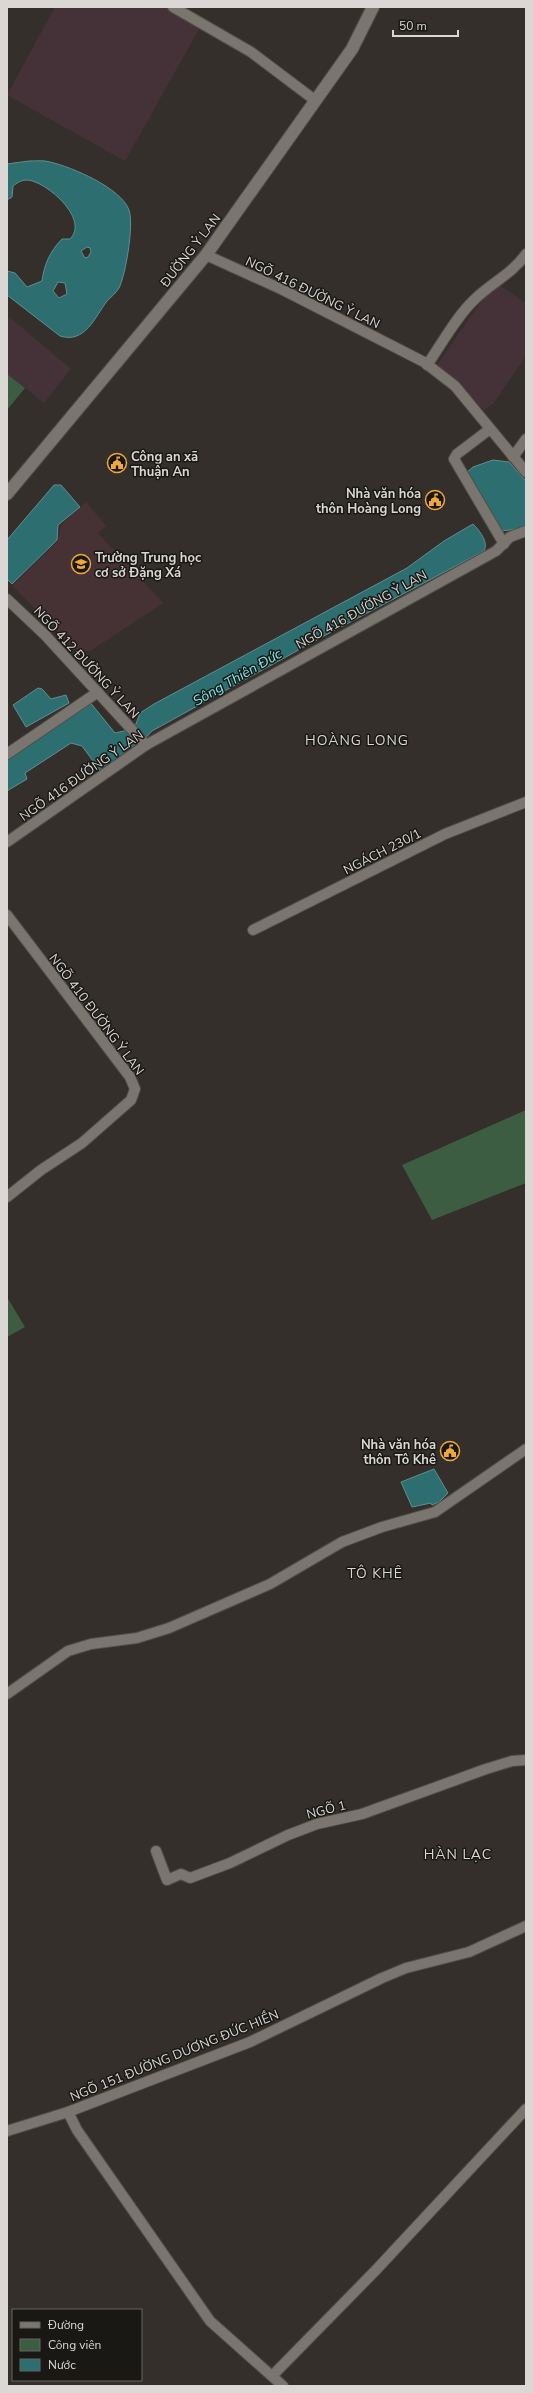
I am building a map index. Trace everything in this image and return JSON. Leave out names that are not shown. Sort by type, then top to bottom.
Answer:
[{"type":"main road","name":"ĐƯỜNG Ỷ LAN","points":[[7,494],[206,255],[352,49],[373,7]]},
{"type":"street","points":[[173,7],[251,52],[316,101]]},
{"type":"street","points":[[427,365],[472,301],[491,284],[512,271],[526,254]]},
{"type":"street","name":"NGÕ 416 ĐƯỜNG Ỷ LAN","points":[[206,255],[281,290],[427,365],[455,386],[526,472]]},
{"type":"street","points":[[490,429],[457,454],[454,459],[504,544]]},
{"type":"street","points":[[513,457],[526,439]]},
{"type":"street","name":"NGÕ 416 ĐƯỜNG Ỷ LAN","points":[[7,842],[146,745],[496,551],[510,537],[526,531]]},
{"type":"street","name":"NGÕ 412 ĐƯỜNG Ỷ LAN","points":[[7,599],[45,635],[146,745]]},
{"type":"street","points":[[7,754],[98,692]]},
{"type":"street","name":"NGÁCH 230/1","points":[[253,930],[445,834],[526,802]]},
{"type":"street","name":"NGÕ 410 ĐƯỜNG Ỷ LAN","points":[[7,915],[130,1077],[135,1092],[131,1100],[92,1135],[7,1197]]},
{"type":"street","points":[[7,1694],[68,1651],[91,1644],[137,1638],[169,1628],[270,1584],[346,1540],[382,1527],[435,1512],[526,1449]]},
{"type":"street","name":"NGÕ 1","points":[[156,1851],[167,1880],[181,1874],[190,1878],[230,1863],[308,1827],[394,1804],[503,1763],[526,1760]]},
{"type":"street","name":"NGÕ 151 ĐƯỜNG DƯƠNG ĐỨC HIỀN","points":[[7,2131],[68,2112],[250,2042],[390,1975],[469,1952],[526,1926]]},
{"type":"street","points":[[272,2376],[375,2271],[526,2110]]},
{"type":"street","points":[[68,2112],[77,2130],[210,2321],[283,2386]]},
{"type":"shaded area","points":[[55,7],[167,7],[199,29],[125,161],[7,95]]},
{"type":"shaded area","points":[[499,285],[526,303],[526,356],[493,404],[484,410],[437,365],[480,303],[488,294],[493,293]]},
{"type":"shaded area","points":[[7,315],[71,369],[44,403],[7,374]]},
{"type":"shaded area","name":"Trường Trung học cơ sở Đặng Xá","points":[[86,502],[106,526],[98,533],[163,603],[90,651],[77,650],[12,586],[57,542],[61,525]]},
{"type":"green space","points":[[7,374],[25,388],[7,410]]},
{"type":"green space","points":[[526,1110],[526,1183],[432,1220],[402,1165]]},
{"type":"green space","points":[[7,1297],[25,1327],[7,1337]]},
{"type":"water","points":[[43,161],[70,169],[106,186],[124,202],[129,210],[131,226],[130,237],[122,281],[119,288],[107,301],[88,328],[83,333],[76,336],[60,336],[7,295],[7,271],[15,273],[27,287],[42,281],[44,269],[54,248],[62,239],[70,239],[75,231],[74,221],[63,202],[45,187],[35,182],[27,180],[13,186],[12,197],[7,200],[7,164]],"holes":[[[87,247],[90,248],[91,252],[88,257],[85,258],[81,251]],[[58,282],[65,283],[67,294],[59,298],[53,291]]]},
{"type":"water","points":[[493,460],[509,462],[526,481],[526,528],[501,531],[466,473],[473,467]]},
{"type":"water","points":[[54,485],[61,485],[80,507],[58,525],[57,540],[12,584],[7,579],[7,540]]},
{"type":"water","name":"Sông Thiên Đức","points":[[473,524],[484,540],[484,551],[322,637],[152,731],[141,743],[101,772],[82,746],[71,743],[25,773],[27,779],[7,791],[7,758],[89,701],[115,733],[124,731],[136,724],[140,713],[154,704],[407,568],[444,541]]},
{"type":"water","points":[[38,688],[42,689],[51,699],[66,695],[69,703],[26,727],[13,705]]},
{"type":"water","points":[[434,1469],[448,1493],[439,1502],[432,1505],[431,1503],[412,1507],[401,1482]]},
{"type":"place","name":"Công an xã Thuận An","points":[[117,463]]},
{"type":"place","name":"Nhà văn hóa thôn Hoàng Long","points":[[435,500]]},
{"type":"place","name":"Trường Trung học cơ sở Đặng Xá","points":[[81,564]]},
{"type":"place","name":"Nhà văn hóa thôn Tô Khê","points":[[450,1451]]},
{"type":"district","name":"HOÀNG LONG","points":[[357,740]]},
{"type":"district","name":"TÔ KHÊ","points":[[375,1573]]},
{"type":"district","name":"HÀN LẠC","points":[[458,1854]]}]
